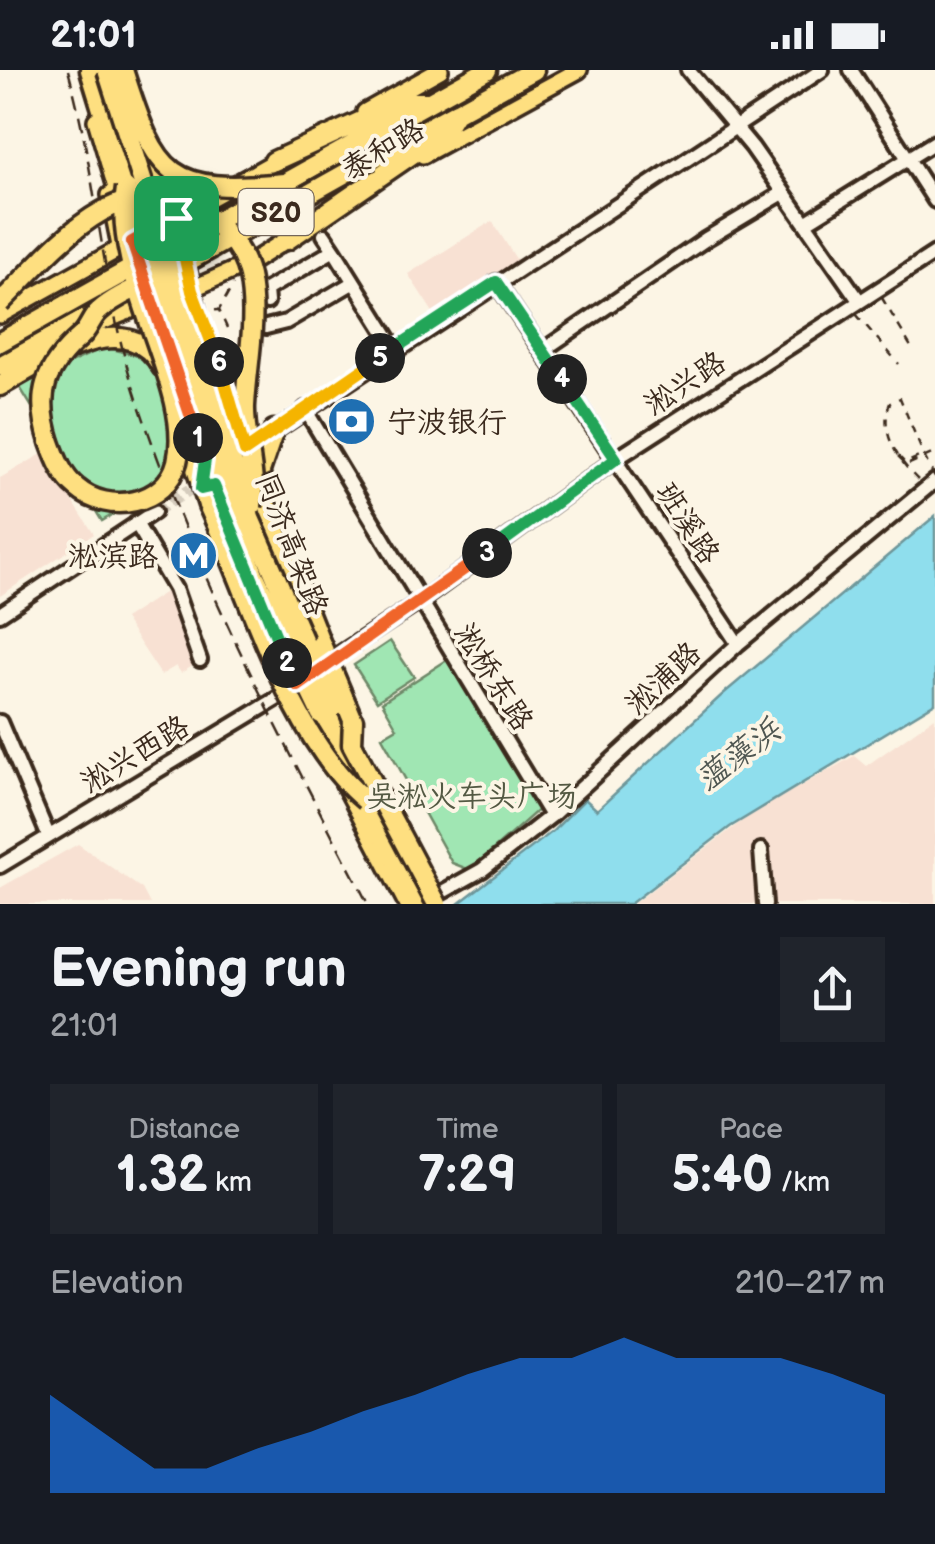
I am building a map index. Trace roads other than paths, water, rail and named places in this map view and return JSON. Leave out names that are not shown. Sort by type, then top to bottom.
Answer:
[{"type":"highway","name":"同济高架路","points":[[90,70],[254,574],[419,904]]},
{"type":"highway","name":"同济高架路","points":[[107,70],[250,518],[301,641],[352,744],[438,899]]},
{"type":"highway","points":[[127,70],[144,136],[175,173],[218,189],[284,183]]},
{"type":"highway","name":"S20","points":[[0,342],[487,70]]},
{"type":"highway","name":"S20","points":[[3,377],[98,312],[520,74],[534,70]]},
{"type":"highway","points":[[274,162],[403,102],[430,102]]},
{"type":"highway","points":[[287,240],[443,133],[456,112]]},
{"type":"highway","points":[[98,312],[86,332],[51,367],[44,383],[42,416],[59,464],[76,488],[103,502],[127,503],[164,484],[173,473],[180,446],[175,408],[121,219],[126,188]]},
{"type":"highway","points":[[0,302],[77,226],[122,201],[176,201],[213,220],[234,243],[249,278],[244,426],[254,496],[250,518]]},
{"type":"highway","points":[[3,377],[91,340],[132,339],[160,362],[203,492],[307,729],[341,781],[365,800]]},
{"type":"highway","points":[[3,377],[52,346]]},
{"type":"highway","points":[[266,501],[260,471],[274,430]]},
{"type":"highway","points":[[239,447],[266,501],[353,720],[352,744]]},
{"type":"main road","points":[[82,70],[127,245],[152,301],[205,460],[203,492],[408,904]]},
{"type":"main road","points":[[127,70],[176,218],[192,291],[206,320],[239,447],[322,666],[362,754],[438,899]]},
{"type":"main road","name":"泰和路","points":[[0,316],[440,70]]},
{"type":"main road","name":"泰和路","points":[[52,346],[152,301],[192,291],[287,240],[430,151],[579,70]]},
{"type":"street","points":[[688,70],[736,127],[805,223],[853,302]]},
{"type":"street","points":[[239,447],[274,430],[822,70]]},
{"type":"street","points":[[850,70],[935,201]]},
{"type":"street","points":[[805,223],[935,142]]},
{"type":"street","points":[[542,350],[706,238],[783,193]]},
{"type":"street","points":[[324,235],[395,348]]},
{"type":"street","points":[[267,302],[266,290],[334,250]]},
{"type":"street","name":"淞兴路","points":[[298,686],[616,459],[853,302],[935,253]]},
{"type":"street","points":[[266,327],[286,322],[354,282]]},
{"type":"street","name":"班溪路","points":[[496,282],[738,644]]},
{"type":"street","name":"淞桥东路","points":[[305,409],[418,602],[551,816]]},
{"type":"street","name":"淞浦路","points":[[419,904],[438,899],[482,870],[551,816],[738,644],[932,482]]},
{"type":"street","points":[[0,614],[154,512]]},
{"type":"street","points":[[136,524],[175,589],[200,660]]},
{"type":"street","name":"淞兴西路","points":[[0,866],[298,686]]},
{"type":"street","points":[[0,722],[48,835]]},
{"type":"street","points":[[761,850],[766,904]]},
{"type":"water","name":"蕰藻浜","points":[[935,516],[935,703],[730,827],[630,904],[458,904],[553,831],[585,799],[597,810],[722,695]]},
{"type":"tunnel","points":[[154,512],[189,490]]},
{"type":"railway","points":[[68,70],[124,356],[159,462],[212,591],[368,904]]},
{"type":"place","name":"宁波银行","points":[[352,422]]},
{"type":"place","name":"淞滨路","points":[[193,556]]},
{"type":"park label","name":"吴淞火车头广场","points":[[472,796]]}]
